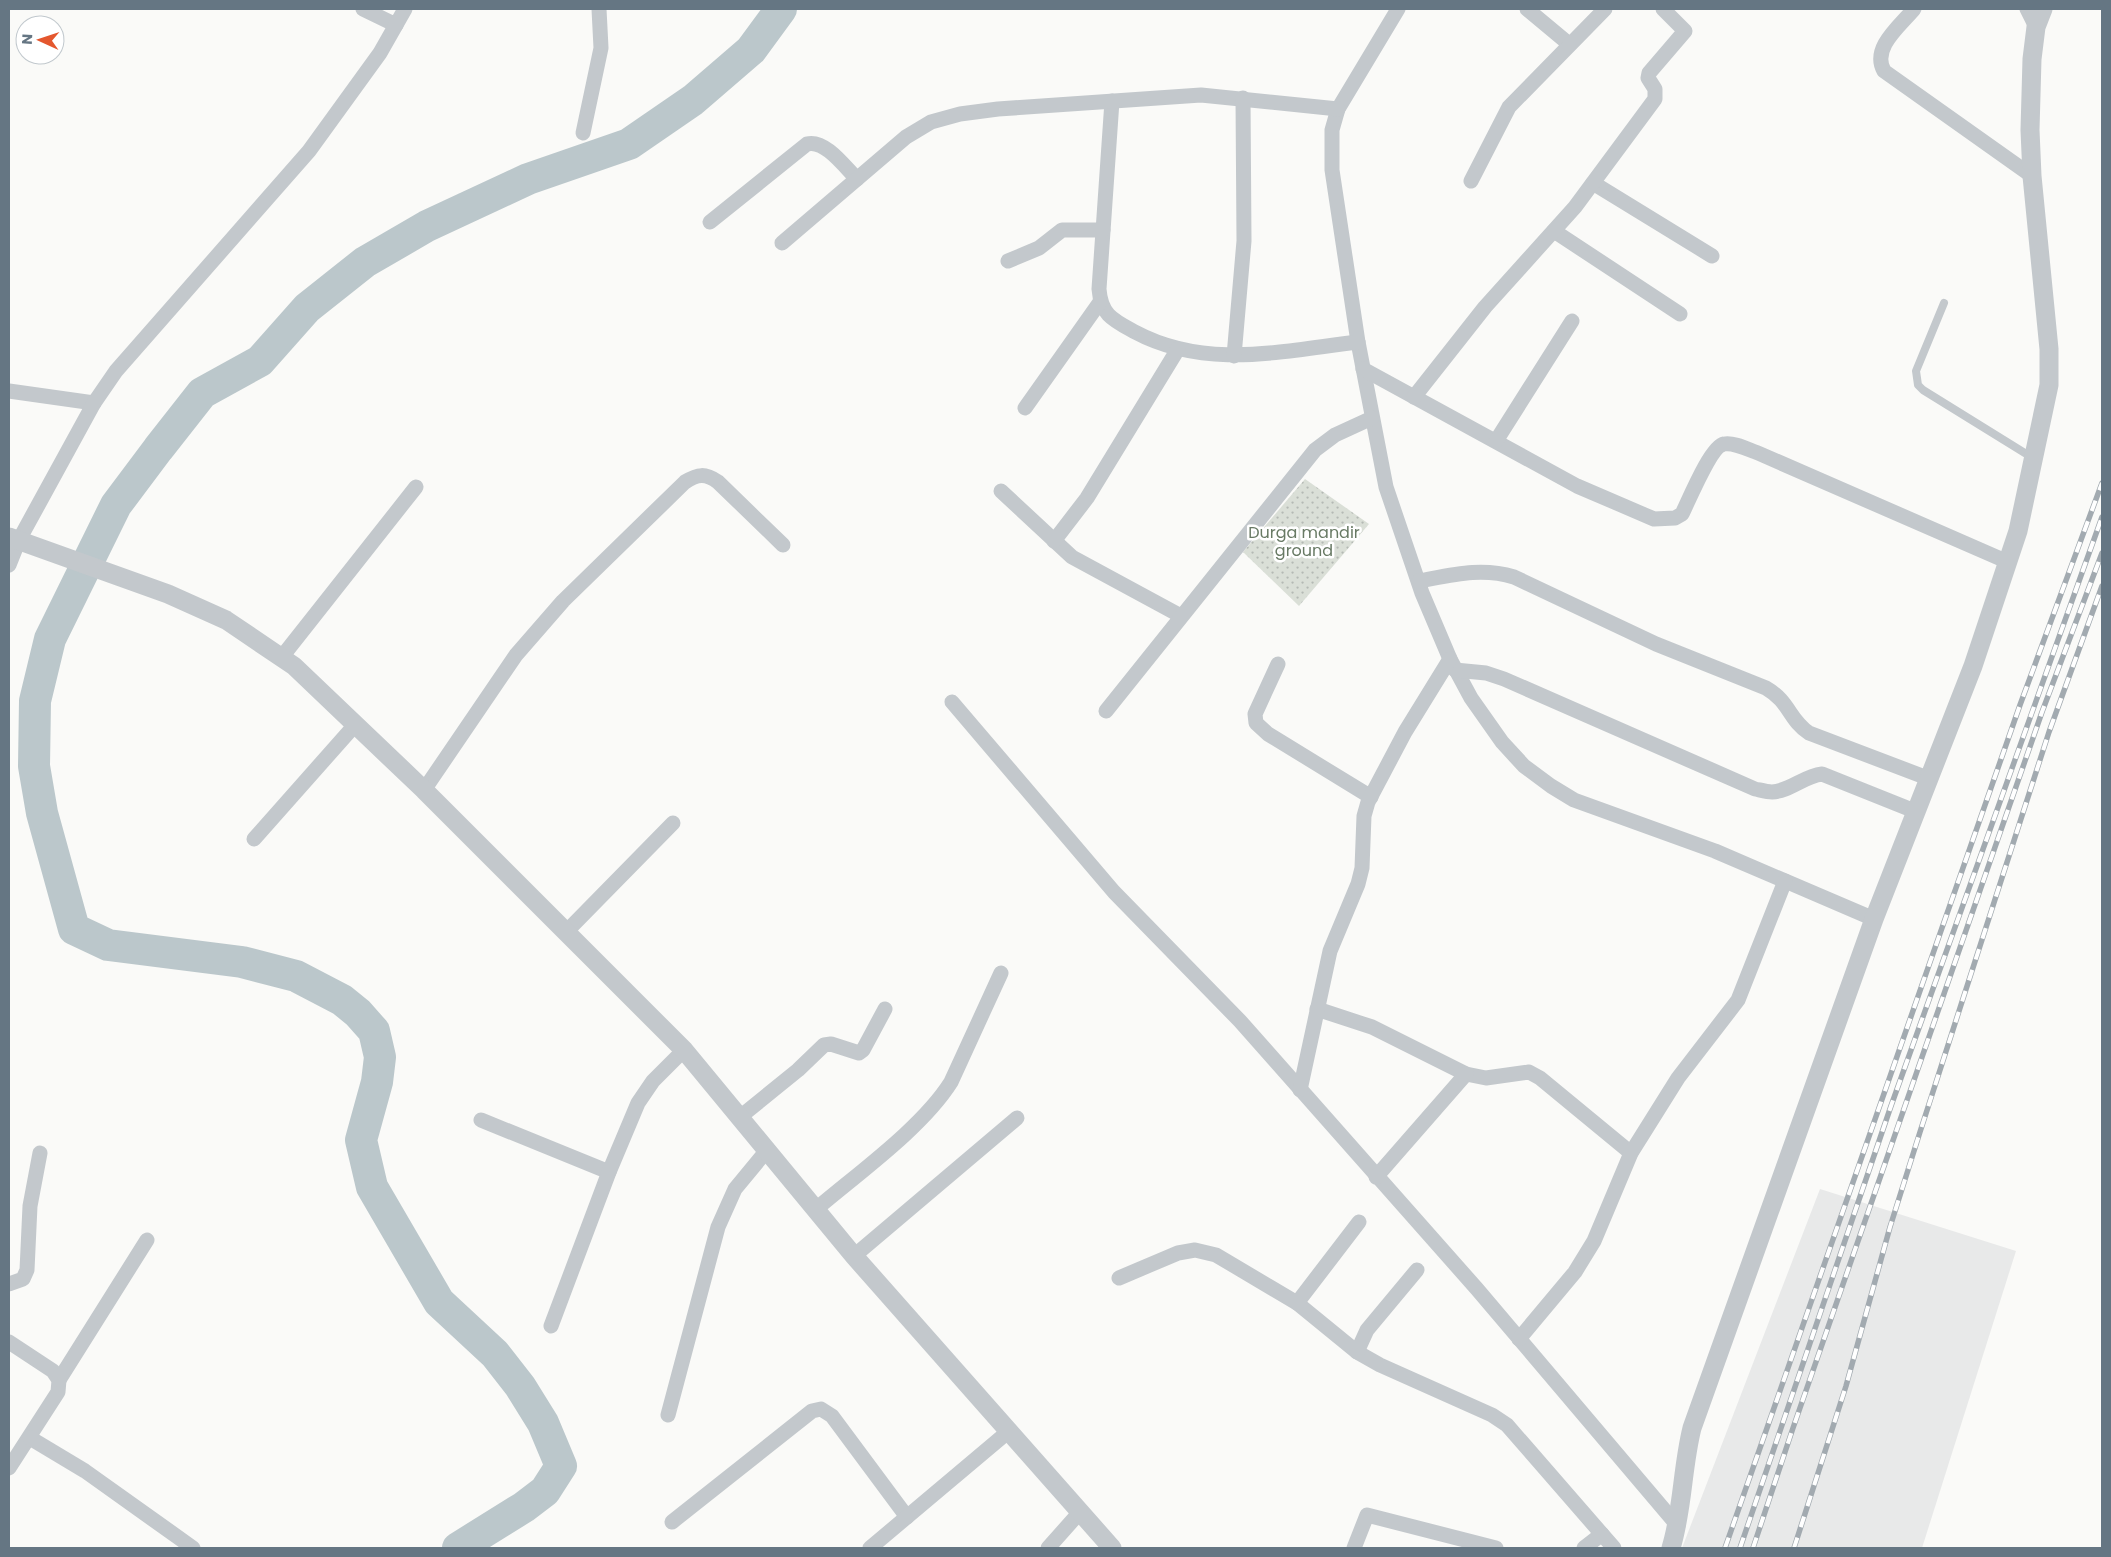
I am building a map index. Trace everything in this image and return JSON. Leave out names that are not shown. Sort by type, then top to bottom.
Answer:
[{"type":"street","points":[[363,9],[396,25]]},
{"type":"street","points":[[9,565],[14,539],[94,403],[131,352],[309,151],[380,53],[405,9]]},
{"type":"street","points":[[583,133],[601,48],[599,9]]},
{"type":"street","points":[[1398,9],[1338,109],[1332,130],[1332,170],[1358,342],[1386,486],[1419,582],[1452,664],[1472,698],[1502,742],[1524,766],[1574,800],[1714,851],[1874,919]]},
{"type":"street","points":[[1527,9],[1569,44]]},
{"type":"street","points":[[1471,181],[1509,106],[1605,9]]},
{"type":"street","points":[[1414,397],[1485,307],[1554,231],[1593,183],[1654,98],[1655,89],[1648,78],[1652,67],[1684,34],[1684,27],[1664,9]]},
{"type":"street","points":[[1914,9],[1880,50],[1879,62],[1884,71],[2032,176]]},
{"type":"street","points":[[2027,9],[2036,28]]},
{"type":"street","points":[[1671,1548],[1678,1526],[1684,1458],[1692,1428],[1874,919],[1973,666],[2008,562],[2034,459],[2049,385],[2050,349],[2032,176],[2030,130],[2032,59],[2036,28],[2043,9]]},
{"type":"street","points":[[782,244],[906,137],[930,122],[998,109],[1201,95],[1338,109]]},
{"type":"street","points":[[1234,356],[1244,242],[1243,98]]},
{"type":"street","points":[[1112,100],[1100,302],[1106,314],[1116,322],[1156,342],[1178,349],[1234,356],[1358,342]]},
{"type":"street","points":[[710,222],[807,144],[813,142],[821,146],[857,179]]},
{"type":"street","points":[[1593,183],[1712,256]]},
{"type":"street","points":[[1008,261],[1039,248],[1062,230],[1103,230]]},
{"type":"street","points":[[1554,231],[1680,314]]},
{"type":"street","points":[[1025,408],[1100,302]]},
{"type":"street","points":[[1496,441],[1572,321]]},
{"type":"street","points":[[1054,541],[1087,498],[1178,349]]},
{"type":"street","points":[[1363,369],[1577,486],[1654,519],[1664,520],[1675,518],[1682,514],[1711,454],[1719,445],[1726,443],[1758,454],[2008,562]]},
{"type":"street","points":[[9,391],[94,403]]},
{"type":"street","points":[[1106,711],[1315,450],[1335,435],[1372,418]]},
{"type":"street","points":[[424,790],[516,655],[563,600],[686,482],[698,475],[708,476],[718,482],[782,545]]},
{"type":"street","points":[[281,658],[416,487]]},
{"type":"street","points":[[1001,491],[1072,557],[1181,616]]},
{"type":"street","points":[[14,539],[168,594],[226,620],[294,666],[424,790],[684,1050],[768,1149],[815,1210],[854,1256],[1112,1548]]},
{"type":"street","points":[[1419,582],[1464,572],[1497,572],[1514,578],[1656,644],[1766,688],[1778,695],[1801,728],[1809,733],[1930,779]]},
{"type":"street","points":[[1278,664],[1255,714],[1256,723],[1268,734],[1371,797]]},
{"type":"street","points":[[1300,1090],[1330,952],[1358,884],[1362,860],[1364,816],[1371,797],[1406,732],[1452,664]]},
{"type":"street","points":[[1452,664],[1504,679],[1755,790],[1772,792],[1784,789],[1812,775],[1822,774],[1917,812]]},
{"type":"street","points":[[952,702],[1114,892],[1240,1021],[1519,1339],[1678,1526]]},
{"type":"street","points":[[254,839],[355,725]]},
{"type":"street","points":[[566,932],[673,823]]},
{"type":"street","points":[[1519,1339],[1575,1272],[1594,1241],[1631,1153],[1678,1078],[1738,1000],[1785,881]]},
{"type":"street","points":[[815,1210],[912,1126],[942,1096],[951,1082],[1001,973]]},
{"type":"street","points":[[740,1116],[798,1070],[824,1045],[831,1044],[859,1053],[863,1050],[885,1009]]},
{"type":"street","points":[[1317,1009],[1372,1027],[1466,1074],[1486,1078],[1529,1072],[1540,1078],[1631,1153]]},
{"type":"street","points":[[551,1326],[609,1172],[645,1092],[684,1050]]},
{"type":"street","points":[[1376,1177],[1466,1074]]},
{"type":"street","points":[[854,1256],[1016,1118]]},
{"type":"street","points":[[481,1120],[609,1172]]},
{"type":"street","points":[[668,1415],[718,1227],[735,1189],[768,1149]]},
{"type":"street","points":[[9,1284],[23,1279],[27,1270],[30,1206],[40,1153]]},
{"type":"street","points":[[1297,1303],[1358,1222]]},
{"type":"street","points":[[9,1468],[58,1392],[59,1380],[147,1240]]},
{"type":"street","points":[[1119,1278],[1178,1253],[1195,1250],[1216,1255],[1297,1303],[1358,1352],[1492,1415],[1507,1424],[1614,1548]]},
{"type":"street","points":[[1358,1352],[1367,1330],[1417,1270]]},
{"type":"street","points":[[9,1342],[53,1372],[59,1380]]},
{"type":"street","points":[[672,1522],[812,1411],[821,1410],[832,1416],[907,1517]]},
{"type":"street","points":[[870,1548],[1009,1431]]},
{"type":"street","points":[[30,1438],[84,1471],[193,1548]]},
{"type":"street","points":[[1048,1548],[1080,1512]]},
{"type":"street","points":[[1354,1548],[1367,1515],[1496,1548]]},
{"type":"street","points":[[1584,1548],[1602,1534]]},
{"type":"lane","points":[[1944,303],[1916,371],[1918,385],[1923,390],[2034,459]]},
{"type":"shaded area","points":[[1820,1189],[2016,1251],[1922,1548],[1682,1548]]},
{"type":"green space","name":"Durga mandir ground","points":[[1305,479],[1369,524],[1299,606],[1243,552]]},
{"type":"waterway","points":[[458,1548],[524,1507],[545,1491],[561,1466],[543,1423],[520,1386],[495,1354],[439,1302],[372,1187],[361,1140],[377,1082],[380,1057],[374,1031],[358,1013],[342,1000],[296,976],[242,962],[108,945],[74,929],[42,813],[34,766],[35,701],[50,639],[116,505],[202,393],[260,361],[307,308],[365,262],[427,226],[528,179],[629,144],[693,100],[751,50],[781,9]]},
{"type":"railway","points":[[1725,1548],[2020,705],[2102,483]]},
{"type":"railway","points":[[1740,1548],[1891,1106],[2102,517]]},
{"type":"railway","points":[[1753,1548],[2042,712],[2102,553]]},
{"type":"railway","points":[[1794,1548],[1846,1386],[1890,1227],[1920,1132],[2049,732],[2102,586]]}]
